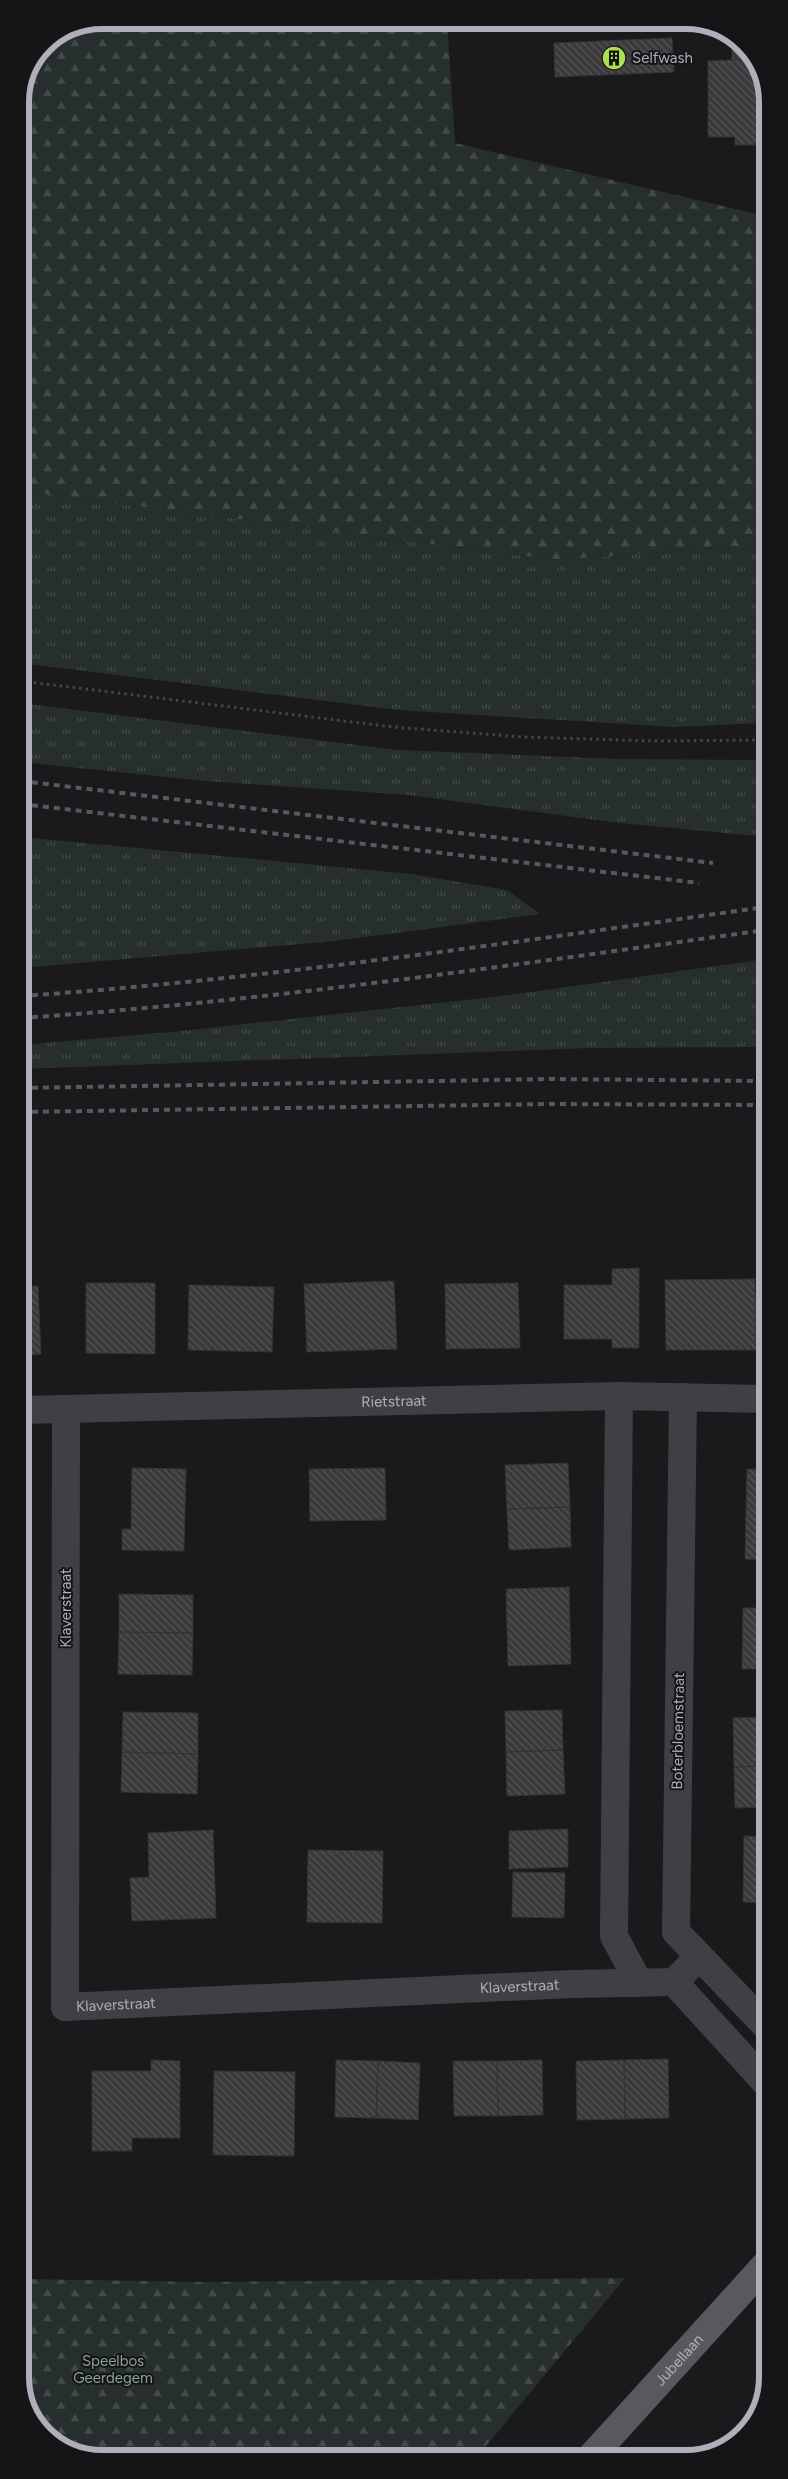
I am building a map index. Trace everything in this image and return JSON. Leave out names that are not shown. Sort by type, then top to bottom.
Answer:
[{"type":"main road","name":"Jubellaan","points":[[597,2450],[675,2362],[759,2272]]},
{"type":"street","name":"Rietstraat","points":[[29,1410],[619,1396],[759,1399]]},
{"type":"street","points":[[619,1396],[614,1936],[639,1983]]},
{"type":"street","name":"Boterbloemstraat","points":[[683,1397],[676,1932],[759,2019]]},
{"type":"street","name":"Klaverstraat","points":[[66,1410],[66,2007],[674,1982]]},
{"type":"street","points":[[699,1956],[674,1982],[759,2075]]},
{"type":"path","points":[[29,683],[393,727],[523,737],[656,741],[759,740]]},
{"type":"green space","points":[[102,29],[448,29],[455,143],[759,215],[759,545],[556,560],[29,492],[29,102],[34,74],[50,50],[74,34]]},
{"type":"green space","points":[[29,492],[556,560],[759,545],[759,723],[674,727],[398,710],[29,664]]},
{"type":"green space","points":[[29,704],[398,750],[618,759],[759,760],[759,836],[620,823],[409,795],[206,781],[29,763]]},
{"type":"green space","points":[[29,838],[411,874],[507,890],[540,914],[335,941],[29,967]]},
{"type":"green space","points":[[759,960],[759,1047],[590,1048],[29,1069],[29,1044],[172,1032],[502,996]]},
{"type":"green space","name":"Speelbos Geerdegem","points":[[625,2278],[483,2450],[97,2450],[74,2445],[54,2432],[44,2422],[34,2405],[29,2387],[29,2279],[204,2282]]},
{"type":"building","name":"Selfwash","points":[[672,38],[674,72],[555,77],[554,43]]},
{"type":"building","points":[[732,45],[746,60],[732,60]]},
{"type":"building","points":[[746,60],[752,69],[759,92],[759,145],[735,145],[735,137],[708,137],[708,61]]},
{"type":"building","points":[[639,1268],[639,1348],[612,1348],[612,1339],[564,1339],[564,1285],[612,1285],[612,1269]]},
{"type":"building","points":[[755,1279],[756,1350],[666,1350],[665,1280]]},
{"type":"building","points":[[394,1281],[397,1349],[307,1352],[304,1284]]},
{"type":"building","points":[[86,1283],[155,1283],[155,1354],[86,1353]]},
{"type":"building","points":[[518,1283],[520,1348],[446,1349],[445,1284]]},
{"type":"building","points":[[189,1285],[274,1287],[272,1352],[188,1350]]},
{"type":"building","points":[[38,1286],[41,1354],[29,1355],[29,1287]]},
{"type":"building","points":[[568,1463],[570,1507],[507,1509],[505,1465]]},
{"type":"building","points":[[132,1468],[186,1469],[184,1551],[122,1550],[122,1529],[131,1529]]},
{"type":"building","points":[[385,1468],[386,1520],[310,1521],[309,1469]]},
{"type":"building","points":[[747,1469],[759,1470],[759,1560],[745,1559]]},
{"type":"building","points":[[570,1507],[571,1547],[509,1550],[507,1509]]},
{"type":"building","points":[[569,1587],[571,1664],[508,1666],[506,1589]]},
{"type":"building","points":[[119,1594],[193,1595],[193,1633],[119,1632]]},
{"type":"building","points":[[743,1608],[759,1608],[759,1669],[742,1669]]},
{"type":"building","points":[[119,1632],[193,1633],[192,1675],[118,1674]]},
{"type":"building","points":[[562,1710],[563,1750],[506,1752],[505,1711]]},
{"type":"building","points":[[123,1712],[198,1713],[198,1754],[122,1752]]},
{"type":"building","points":[[759,1717],[759,1766],[734,1767],[733,1718]]},
{"type":"building","points":[[563,1750],[565,1794],[507,1796],[506,1752]]},
{"type":"building","points":[[122,1752],[198,1754],[197,1794],[121,1792]]},
{"type":"building","points":[[759,1766],[759,1807],[735,1808],[734,1767]]},
{"type":"building","points":[[568,1829],[568,1867],[509,1869],[509,1831]]},
{"type":"building","points":[[213,1830],[216,1918],[132,1921],[130,1878],[149,1877],[148,1833]]},
{"type":"building","points":[[744,1836],[759,1837],[759,1903],[743,1902]]},
{"type":"building","points":[[308,1850],[383,1851],[382,1923],[307,1922]]},
{"type":"building","points":[[513,1872],[565,1873],[564,1918],[512,1917]]},
{"type":"building","points":[[668,2059],[669,2118],[625,2119],[624,2060]]},
{"type":"building","points":[[151,2060],[180,2061],[180,2138],[132,2138],[132,2151],[92,2151],[92,2071],[151,2071]]},
{"type":"building","points":[[336,2060],[378,2061],[376,2118],[335,2117]]},
{"type":"building","points":[[542,2060],[543,2115],[498,2116],[497,2061]]},
{"type":"building","points":[[624,2060],[625,2119],[577,2120],[576,2061]]},
{"type":"building","points":[[378,2061],[420,2063],[418,2120],[376,2118]]},
{"type":"building","points":[[453,2061],[497,2061],[498,2116],[454,2116]]},
{"type":"building","points":[[214,2071],[295,2072],[294,2156],[213,2155]]},
{"type":"railway","points":[[29,782],[713,863]]},
{"type":"railway","points":[[29,805],[699,883]]},
{"type":"railway","points":[[29,995],[208,980],[395,958],[759,908]]},
{"type":"railway","points":[[29,1017],[115,1011],[301,992],[759,931]]},
{"type":"railway","points":[[29,1088],[549,1079],[759,1081]]},
{"type":"railway","points":[[29,1112],[549,1104],[759,1105]]},
{"type":"place","name":"Selfwash","points":[[614,58]]}]
